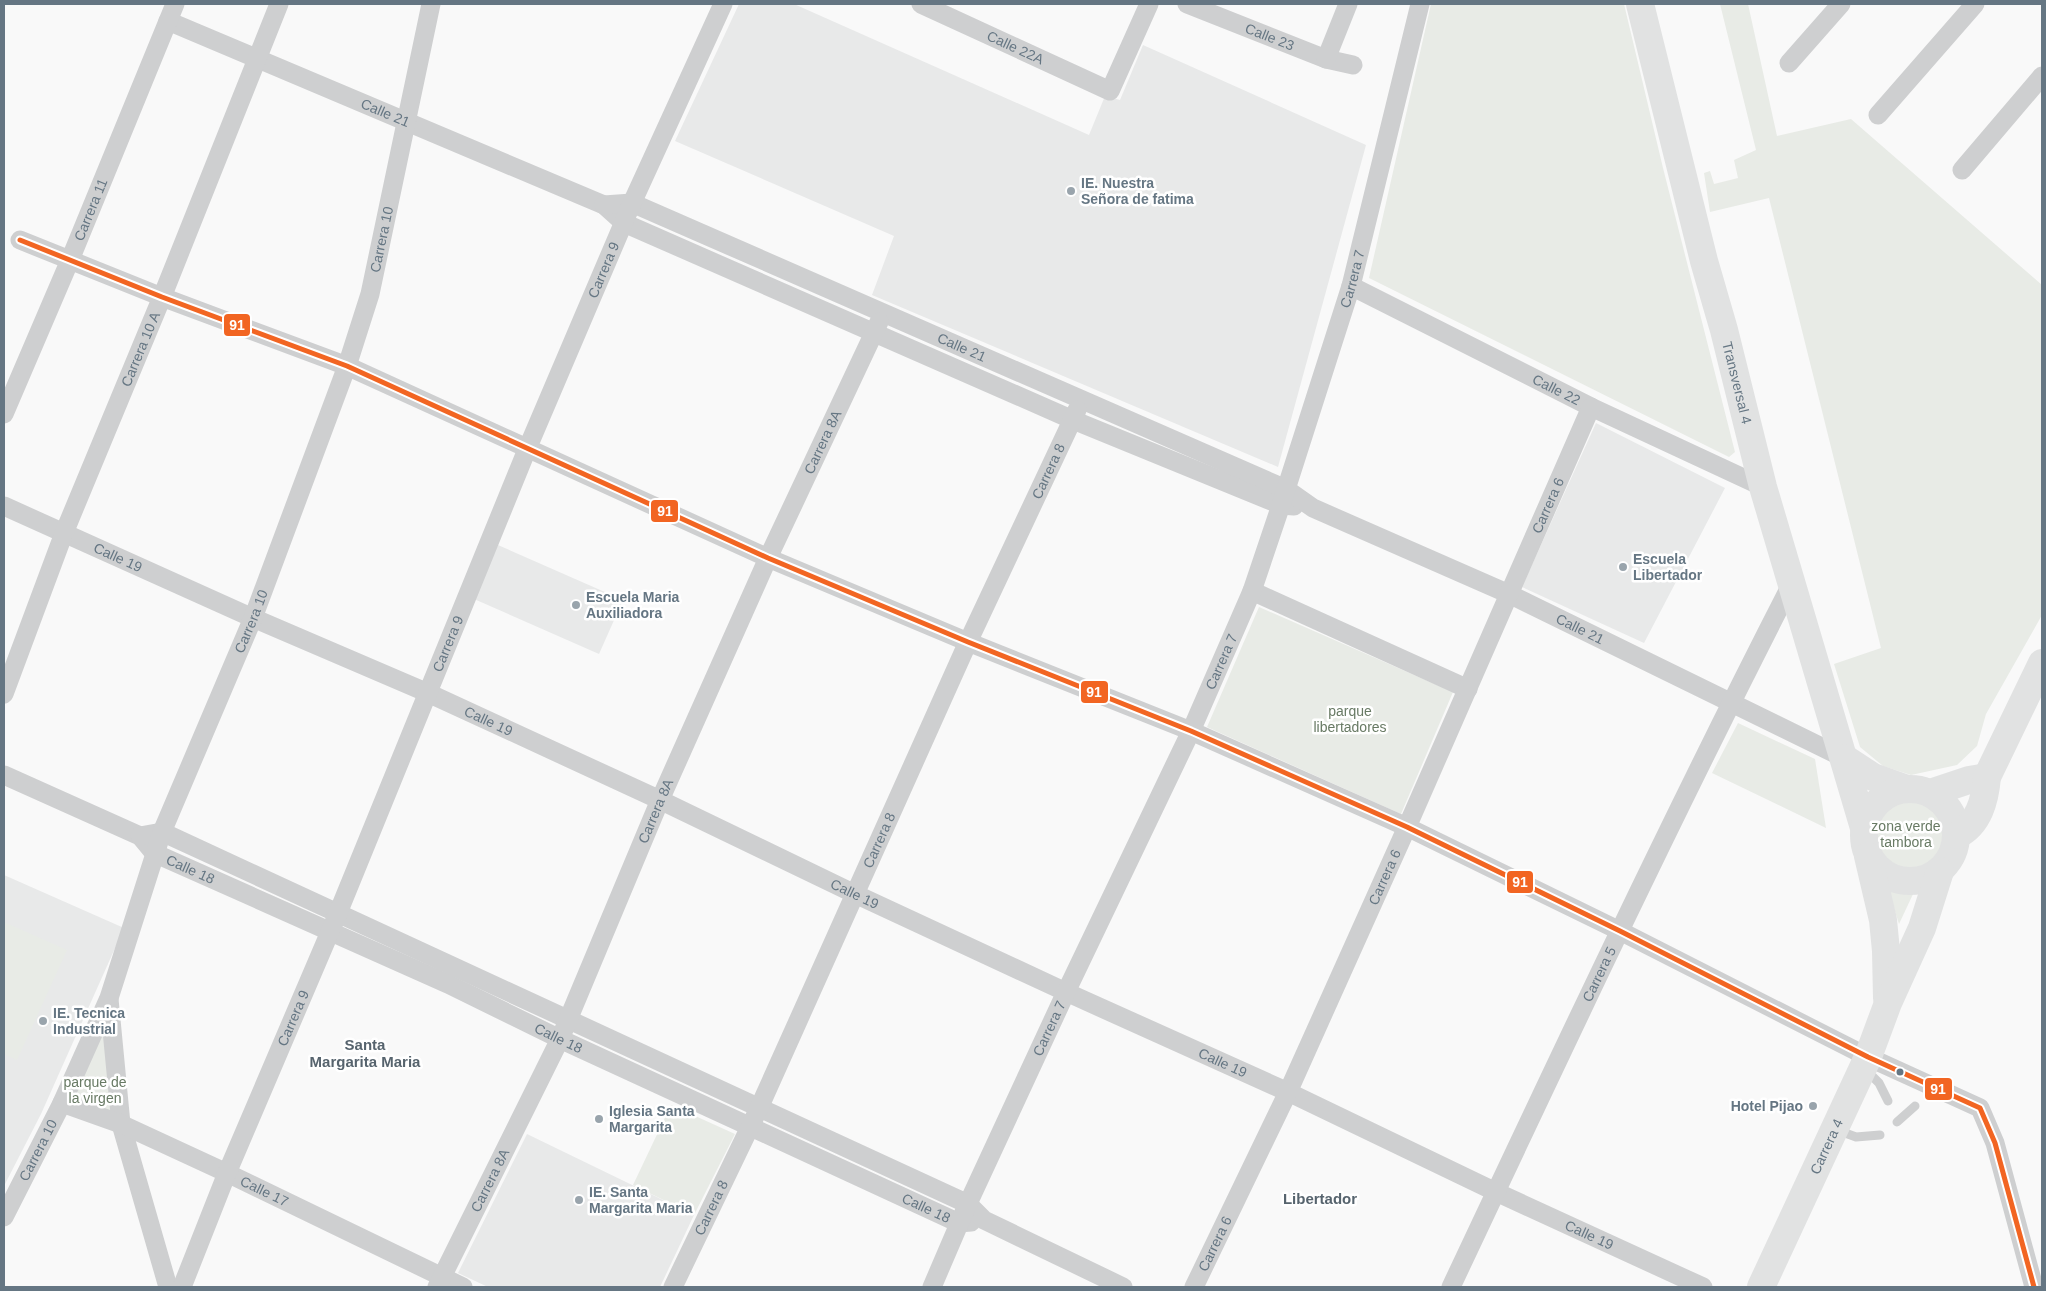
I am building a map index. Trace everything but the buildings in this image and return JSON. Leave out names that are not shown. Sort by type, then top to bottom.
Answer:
[{"type":"main road","name":"Transversal 4","points":[[1640,4],[1763,487],[1864,828]]},
{"type":"main road","points":[[1957,835],[1967,830],[1979,813],[1985,796],[1988,777],[2042,663]]},
{"type":"main road","points":[[1844,758],[1873,777],[1919,791],[1941,800],[1950,810],[1955,822],[1957,835],[1952,856],[1940,871],[1928,879],[1914,882],[1899,881],[1886,876],[1875,866],[1868,854],[1864,828],[1872,808],[1888,795],[1919,791],[1988,777]]},
{"type":"main road","name":"Carrera 4","points":[[1868,854],[1883,920],[1888,1003]]},
{"type":"main road","name":"Carrera 4","points":[[1761,1287],[1866,1062],[1888,1003],[1922,928],[1940,871]]},
{"type":"street","name":"Carrera 11","points":[[4,414],[70,260],[175,4]]},
{"type":"street","name":"Carrera 10 A","points":[[4,694],[64,533],[162,297],[279,4]]},
{"type":"street","name":"Carrera 10","points":[[4,1217],[62,1103],[108,998],[154,853],[253,618],[347,366],[370,294],[432,4]]},
{"type":"street","name":"Carrera 9","points":[[182,1287],[227,1173],[330,933],[528,447],[632,203],[723,4]]},
{"type":"street","name":"Calle 22A","points":[[921,4],[1110,91],[1150,4]]},
{"type":"street","name":"Calle 23","points":[[1187,4],[1326,59],[1352,65]]},
{"type":"street","points":[[1326,59],[1348,4]]},
{"type":"street","name":"Carrera 7","points":[[932,1287],[959,1223],[1066,992],[1192,731],[1252,590],[1284,497],[1351,286],[1420,4]]},
{"type":"street","points":[[1789,64],[1841,4]]},
{"type":"street","points":[[1878,114],[1975,4]]},
{"type":"street","name":"Calle 21","points":[[168,21],[604,205],[624,223],[1072,420],[1312,508],[1509,594],[1844,758]]},
{"type":"street","points":[[1962,170],[2042,76]]},
{"type":"street","name":"Calle 21","points":[[604,205],[632,203],[1082,400],[1284,497]]},
{"type":"street","points":[[20,240],[162,297],[347,366],[768,558],[968,642],[1192,731],[1407,827],[1620,931],[1866,1062],[1907,1079],[1932,1093],[1980,1108],[1996,1143],[2034,1287]]},
{"type":"street","name":"Calle 22","points":[[1351,286],[1591,407],[1763,487]]},
{"type":"street","name":"Carrera 8A","points":[[440,1282],[560,1039],[660,800],[768,558],[874,334],[882,313]]},
{"type":"street","name":"Carrera 8","points":[[673,1287],[759,1108],[968,642],[1082,400]]},
{"type":"street","name":"Carrera 6","points":[[1194,1287],[1288,1092],[1407,827],[1591,407]]},
{"type":"street","name":"Calle 19","points":[[4,506],[253,618],[428,692],[660,800],[855,894],[1288,1092],[1496,1192],[1703,1287]]},
{"type":"street","name":"Carrera 5","points":[[1451,1287],[1620,931],[1731,702],[1792,583]]},
{"type":"street","points":[[1252,590],[1468,689]]},
{"type":"street","name":"Calle 18","points":[[4,775],[140,836],[154,853],[448,984],[560,1039],[959,1223],[984,1220]]},
{"type":"street","name":"Calle 18","points":[[140,836],[162,832],[968,1204],[984,1220],[1123,1287]]},
{"type":"street","points":[[448,984],[456,967]]},
{"type":"street","points":[[108,998],[121,1124],[168,1287]]},
{"type":"street","points":[[658,1084],[666,1066]]},
{"type":"street","name":"Calle 17","points":[[62,1103],[121,1124],[227,1173],[440,1282],[464,1287]]},
{"type":"street","points":[[858,1176],[867,1157]]},
{"type":"street","points":[[2034,1287],[2042,1277]]},
{"type":"lane","points":[[1866,1062],[1888,1101]]},
{"type":"lane","points":[[1897,1122],[1915,1106]]},
{"type":"lane","points":[[1835,1130],[1856,1137],[1880,1135]]},
{"type":"shaded area","name":"IE. Nuestra Señora de fatima","points":[[739,4],[794,4],[1089,135],[1105,96],[1120,100],[1143,45],[1366,145],[1278,467],[872,295],[894,236],[675,141]]},
{"type":"shaded area","points":[[1596,423],[1725,488],[1644,643],[1522,587]]},
{"type":"shaded area","points":[[498,545],[623,600],[599,654],[474,599]]},
{"type":"shaded area","name":"IE. Tecnica Industrial","points":[[4,875],[124,928],[41,1114],[4,1186]]},
{"type":"shaded area","name":"IE. Santa Margarita Maria","points":[[527,1134],[694,1215],[660,1287],[488,1287],[458,1273]]},
{"type":"green space","points":[[1431,4],[1624,4],[1663,168],[1735,452],[1729,457],[1369,278]]},
{"type":"green space","points":[[1720,4],[1748,4],[1777,136],[1851,119],[2042,285],[2042,615],[1986,714],[1977,746],[1957,765],[1911,775],[1883,766],[1860,747],[1834,664],[1881,648],[1769,198],[1710,212],[1704,173],[1710,171],[1714,184],[1738,178],[1734,160],[1756,150]]},
{"type":"green space","name":"parque libertadores","points":[[1259,607],[1453,692],[1401,814],[1207,727]]},
{"type":"green space","points":[[1738,723],[1815,759],[1826,828],[1712,773]]},
{"type":"green space","name":"zona verde tambora","points":[[1906,795],[1921,798],[1934,806],[1942,819],[1945,834],[1942,849],[1934,862],[1921,870],[1906,873],[1891,870],[1878,862],[1870,849],[1867,834],[1870,819],[1878,806],[1891,798]]},
{"type":"green space","points":[[1887,886],[1914,892],[1899,924]]},
{"type":"green space","points":[[4,922],[67,950],[17,1060],[4,1054]]},
{"type":"green space","name":"parque de la virgen","points":[[106,1012],[117,1119],[68,1100]]},
{"type":"green space","points":[[671,1105],[735,1134],[694,1215],[633,1185]]},
{"type":"transit line","name":"91","points":[[20,240],[162,297],[347,366],[768,558],[968,642],[1191,731],[1407,827],[1620,931],[1868,1057],[1980,1108],[1995,1143],[2034,1287]]},
{"type":"place","name":"IE. Nuestra Señora de fatima","points":[[1071,191]]},
{"type":"place","name":"Escuela Libertador","points":[[1623,567]]},
{"type":"place","name":"Escuela Maria Auxiliadora","points":[[576,605]]},
{"type":"place","name":"IE. Tecnica Industrial","points":[[43,1021]]},
{"type":"place","name":"Hotel Pijao","points":[[1813,1106]]},
{"type":"place","name":"Iglesia Santa Margarita","points":[[599,1119]]},
{"type":"place","name":"IE. Santa Margarita Maria","points":[[579,1200]]},
{"type":"district","name":"Santa Margarita Maria","points":[[365,1054]]},
{"type":"district","name":"Libertador","points":[[1320,1199]]}]
